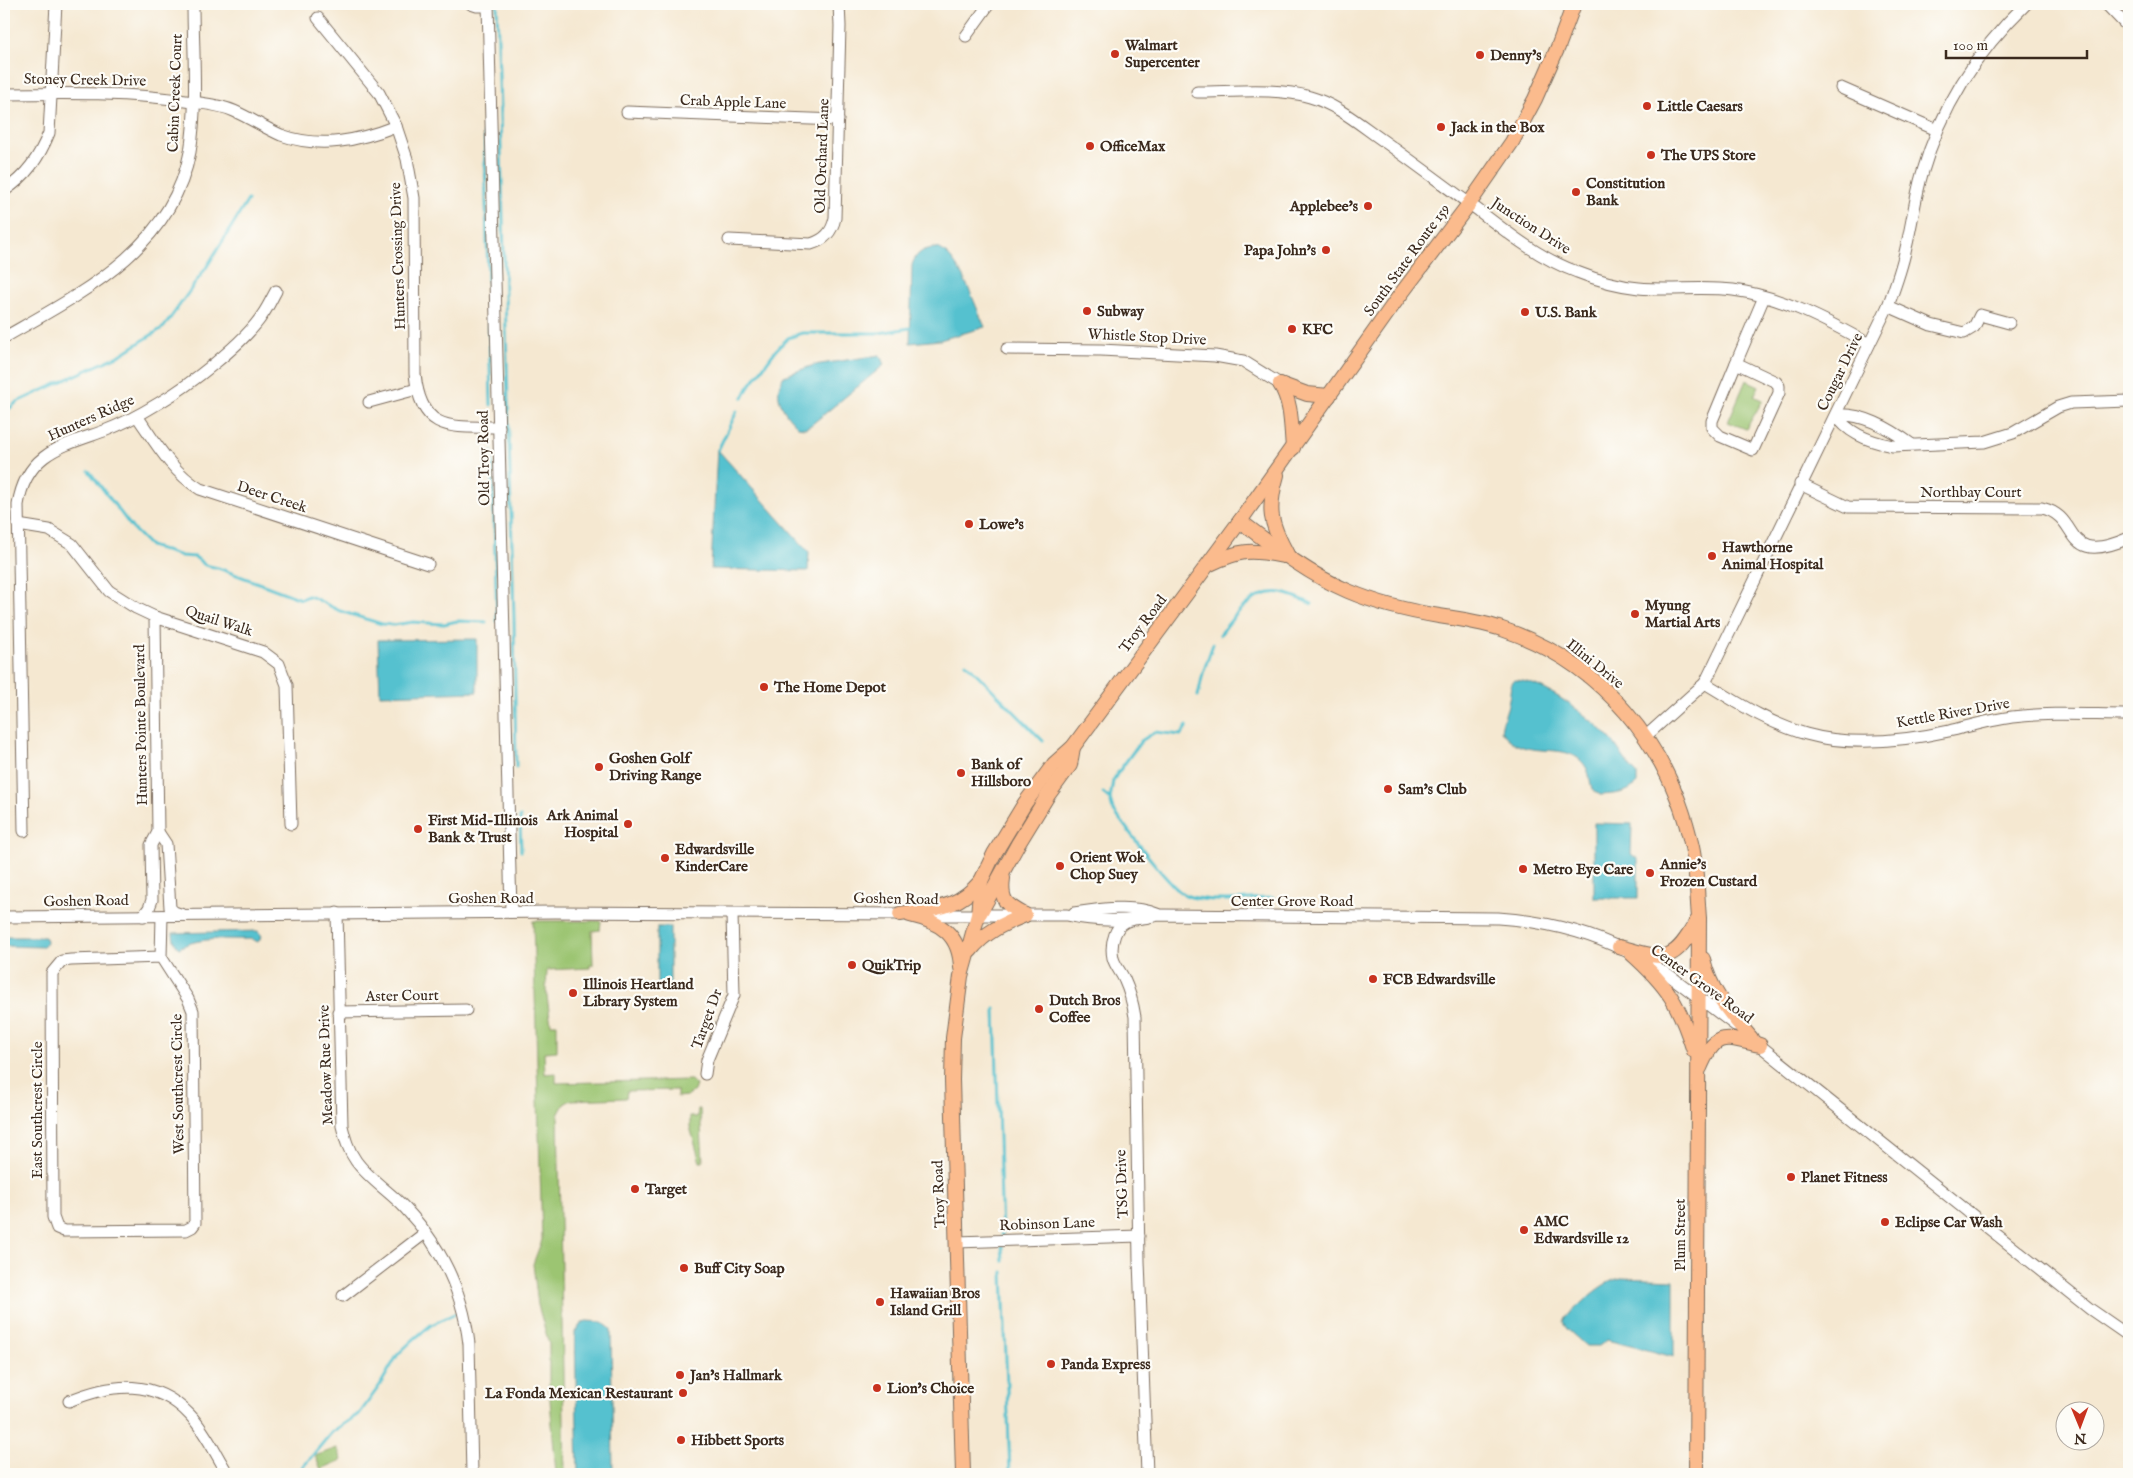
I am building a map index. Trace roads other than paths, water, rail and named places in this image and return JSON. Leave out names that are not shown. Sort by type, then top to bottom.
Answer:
[{"type":"main road","name":"South State Route 159","points":[[1240,521],[1398,298],[1469,204],[1512,142],[1535,99],[1558,47],[1574,4]]},
{"type":"main road","name":"Whistle Stop Drive","points":[[1280,384],[1308,394],[1330,396]]},
{"type":"main road","points":[[1280,384],[1285,392],[1290,409],[1293,448]]},
{"type":"main road","points":[[1279,466],[1273,488],[1271,518],[1274,530],[1288,557]]},
{"type":"main road","name":"Illini Drive","points":[[1240,521],[1288,557],[1327,582],[1371,600],[1416,611],[1466,618],[1534,641],[1566,658],[1609,694],[1646,736],[1664,768],[1679,802],[1692,845],[1699,918],[1698,996]]},
{"type":"main road","name":"Troy Road","points":[[978,916],[981,881],[994,854],[1025,803],[1054,764],[1073,747],[1240,521]]},
{"type":"main road","points":[[1207,565],[1244,551],[1266,552],[1288,557]]},
{"type":"main road","name":"Troy Road","points":[[963,1474],[953,1038],[961,973],[978,916],[1048,795],[1070,765],[1073,747]]},
{"type":"main road","points":[[1004,870],[1003,898],[1011,907],[1025,915]]},
{"type":"main road","points":[[904,914],[955,903],[966,897],[981,881]]},
{"type":"main road","points":[[904,914],[939,923],[945,928],[956,945],[961,962],[961,973]]},
{"type":"main road","points":[[965,958],[984,936],[994,928],[1025,915]]},
{"type":"main road","points":[[1625,950],[1655,956],[1673,954],[1685,942],[1699,918]]},
{"type":"main road","points":[[1699,918],[1700,945],[1709,980],[1727,1010],[1756,1042]]},
{"type":"main road","points":[[1625,950],[1658,978],[1670,993],[1680,1010],[1698,1068]]},
{"type":"main road","name":"Plum Street","points":[[1696,1474],[1698,996]]},
{"type":"main road","points":[[1698,1068],[1711,1045],[1717,1040],[1734,1039],[1756,1042]]},
{"type":"street","points":[[4,191],[28,171],[42,150],[51,121],[56,4]]},
{"type":"street","name":"Cabin Creek Court","points":[[5,337],[46,314],[128,258],[157,228],[171,205],[185,173],[190,152],[193,102],[193,4]]},
{"type":"street","points":[[471,4],[477,6],[488,5]]},
{"type":"street","name":"Old Orchard Lane","points":[[729,240],[811,244],[828,234],[836,218],[839,4]]},
{"type":"street","points":[[966,36],[989,4]]},
{"type":"street","name":"Cougar Drive","points":[[1646,736],[1705,683],[1888,306],[1906,248],[1910,221],[1922,174],[1938,130],[1952,101],[1981,54],[2026,4]]},
{"type":"street","points":[[2106,4],[2129,28]]},
{"type":"street","name":"Old Troy Road","points":[[488,5],[510,912]]},
{"type":"street","name":"Hunters Crossing Drive","points":[[318,18],[371,82],[396,126],[408,159],[414,198],[416,389],[425,412],[441,423],[451,427],[499,427]]},
{"type":"street","points":[[1841,88],[1938,130]]},
{"type":"street","name":"Junction Drive","points":[[1197,92],[1278,92],[1309,96],[1328,104],[1418,165],[1509,233],[1552,261],[1601,280],[1639,288],[1710,288],[1735,290],[1764,297],[1828,322],[1870,344]]},
{"type":"street","name":"Stoney Creek Drive","points":[[4,94],[119,94],[221,106],[282,135],[318,142],[354,140],[396,126]]},
{"type":"street","name":"Crab Apple Lane","points":[[627,112],[838,120]]},
{"type":"street","name":"Hunters Ridge","points":[[24,831],[18,525],[20,493],[30,471],[38,461],[63,445],[104,431],[137,416],[161,402],[219,359],[262,315],[276,290]]},
{"type":"street","points":[[1736,362],[1776,382],[1779,386],[1779,393],[1753,450],[1720,436],[1712,428],[1712,422],[1736,362],[1764,297]]},
{"type":"street","points":[[1888,306],[1931,325],[1964,333],[1974,327],[1980,315],[2009,323]]},
{"type":"street","name":"Whistle Stop Drive","points":[[1007,349],[1101,350],[1215,356],[1243,361],[1280,384]]},
{"type":"street","points":[[369,402],[416,389]]},
{"type":"street","points":[[1911,444],[1897,434],[1867,419],[1850,414],[1836,415],[1843,426],[1878,444],[1893,446],[1984,442],[2012,433],[2058,407],[2071,402],[2129,402]]},
{"type":"street","name":"Deer Creek","points":[[137,416],[171,462],[190,483],[200,489],[428,564]]},
{"type":"street","name":"Northbay Court","points":[[1800,484],[1848,507],[2049,509],[2056,514],[2075,539],[2090,547],[2101,548],[2129,538]]},
{"type":"street","name":"Quail Walk","points":[[18,525],[49,530],[61,536],[78,549],[109,591],[136,608],[155,617],[252,647],[279,664],[287,685],[291,824]]},
{"type":"street","name":"Hunters Pointe Boulevard","points":[[142,916],[149,908],[152,900],[151,845],[158,832],[155,617]]},
{"type":"street","name":"Kettle River Drive","points":[[1705,683],[1777,724],[1807,734],[1830,738],[1900,739],[1950,731],[1994,720],[2033,715],[2129,715]]},
{"type":"street","name":"Hunters Pointe Boulevard","points":[[158,832],[166,844],[170,908],[174,912],[183,915]]},
{"type":"street","name":"Center Grove Road","points":[[978,916],[1067,914],[1117,910],[1150,911],[1159,915]]},
{"type":"street","name":"Goshen Road","points":[[4,917],[510,912],[978,916]]},
{"type":"street","name":"Meadow Rue Drive","points":[[337,913],[340,1110],[346,1142],[357,1162],[406,1209],[425,1234],[449,1270],[460,1298],[466,1323],[470,1354],[472,1474]]},
{"type":"street","name":"Target Dr","points":[[705,1074],[707,1060],[734,995],[732,914]]},
{"type":"street","name":"Center Grove Road","points":[[1067,914],[1084,919],[1143,919],[1159,915],[1516,919],[1573,930],[1625,950],[1669,975],[1698,996],[2090,1309],[2129,1336]]},
{"type":"street","points":[[161,957],[162,916]]},
{"type":"street","name":"TSG Drive","points":[[1143,919],[1124,921],[1117,928],[1112,953],[1133,1002],[1147,1474]]},
{"type":"street","name":"West Southcrest Circle","points":[[161,957],[188,999],[193,1011],[195,1220],[194,1226],[190,1229]]},
{"type":"street","name":"East Southcrest Circle","points":[[161,957],[62,961],[52,973],[53,1217],[57,1228],[64,1231],[174,1231],[190,1229]]},
{"type":"street","name":"Aster Court","points":[[338,1012],[466,1010]]},
{"type":"street","points":[[343,1296],[425,1234]]},
{"type":"street","name":"Robinson Lane","points":[[957,1242],[1139,1236]]},
{"type":"street","points":[[69,1401],[92,1391],[122,1387],[139,1388],[166,1397],[179,1406],[200,1427],[228,1474]]},
{"type":"water","points":[[937,248],[945,252],[959,270],[985,327],[940,340],[910,343],[912,265],[919,254],[929,249]]},
{"type":"water","points":[[880,355],[884,365],[811,425],[805,428],[798,427],[784,410],[779,397],[779,390],[784,376],[814,365]]},
{"type":"water","points":[[717,449],[809,552],[808,571],[711,569]]},
{"type":"water","points":[[477,639],[477,692],[380,695],[378,640]]},
{"type":"water","points":[[1514,680],[1538,686],[1565,701],[1590,720],[1609,737],[1637,774],[1637,783],[1625,791],[1600,795],[1592,789],[1587,769],[1575,756],[1558,751],[1523,747],[1510,740],[1501,731]]},
{"type":"water","points":[[1594,823],[1632,824],[1631,854],[1638,859],[1638,898],[1594,898]]},
{"type":"water","points":[[657,927],[670,927],[670,985],[657,985]]},
{"type":"water","points":[[258,931],[262,936],[258,942],[252,939],[215,939],[187,944],[179,948],[175,943],[173,933]]},
{"type":"water","points":[[4,937],[45,937],[46,942],[43,947],[4,946]]},
{"type":"water","points":[[1621,1278],[1674,1280],[1674,1357],[1607,1340],[1599,1346],[1586,1346],[1567,1329],[1563,1323],[1565,1318],[1584,1300],[1606,1284]]},
{"type":"water","points":[[586,1321],[602,1322],[611,1329],[613,1474],[578,1474],[575,1332]]},
{"type":"waterway","points":[[497,4],[514,619],[516,767]]},
{"type":"waterway","points":[[484,117],[491,405]]},
{"type":"waterway","points":[[4,413],[17,402],[120,355],[164,327],[206,268],[248,200]]},
{"type":"waterway","points":[[743,398],[748,388],[776,350],[788,338],[802,333],[879,333],[910,328]]},
{"type":"waterway","points":[[718,450],[737,411]]},
{"type":"waterway","points":[[492,452],[497,621]]},
{"type":"waterway","points":[[89,471],[133,529],[150,546],[181,556],[195,557],[205,565],[218,568],[301,599],[308,596],[312,597],[340,611],[382,624],[393,625],[413,622],[444,624],[457,621],[486,622]]},
{"type":"waterway","points":[[1220,635],[1238,612],[1262,595],[1282,593],[1312,604]]},
{"type":"waterway","points":[[1198,696],[1203,673],[1213,644]]},
{"type":"waterway","points":[[966,663],[1043,741]]},
{"type":"waterway","points":[[1110,799],[1113,781],[1141,741],[1155,732],[1181,735],[1187,726]]},
{"type":"waterway","points":[[1103,793],[1110,799],[1113,810],[1148,856],[1170,882],[1185,895],[1194,898],[1216,900],[1273,898]]},
{"type":"waterway","points":[[520,817],[521,851]]},
{"type":"waterway","points":[[995,1009],[1002,1235]]},
{"type":"waterway","points":[[1002,1246],[1003,1261]]},
{"type":"waterway","points":[[1003,1272],[1010,1474]]},
{"type":"waterway","points":[[297,1474],[332,1432],[360,1413],[380,1385],[398,1354],[431,1325],[456,1313]]},
{"type":"place","name":"Walmart Supercenter","points":[[1115,54]]},
{"type":"place","name":"Denny's","points":[[1480,55]]},
{"type":"place","name":"Little Caesars","points":[[1647,106]]},
{"type":"place","name":"Jack in the Box","points":[[1441,127]]},
{"type":"place","name":"OfficeMax","points":[[1090,146]]},
{"type":"place","name":"The UPS Store","points":[[1651,155]]},
{"type":"place","name":"Constitution Bank","points":[[1576,192]]},
{"type":"place","name":"Applebee's","points":[[1368,206]]},
{"type":"place","name":"Papa John's","points":[[1326,250]]},
{"type":"place","name":"Subway","points":[[1087,311]]},
{"type":"place","name":"U.S. Bank","points":[[1525,312]]},
{"type":"place","name":"KFC","points":[[1292,329]]},
{"type":"place","name":"Lowe's","points":[[969,524]]},
{"type":"place","name":"Hawthorne Animal Hospital","points":[[1712,556]]},
{"type":"place","name":"Myung Martial Arts","points":[[1635,614]]},
{"type":"place","name":"The Home Depot","points":[[764,687]]},
{"type":"place","name":"Goshen Golf Driving Range","points":[[599,767]]},
{"type":"place","name":"Bank of Hillsboro","points":[[961,773]]},
{"type":"place","name":"Sam's Club","points":[[1388,789]]},
{"type":"place","name":"Ark Animal Hospital","points":[[628,824]]},
{"type":"place","name":"First Mid-Illinois Bank & Trust","points":[[418,829]]},
{"type":"place","name":"Edwardsville KinderCare","points":[[665,858]]},
{"type":"place","name":"Orient Wok Chop Suey","points":[[1060,866]]},
{"type":"place","name":"Metro Eye Care","points":[[1523,869]]},
{"type":"place","name":"Annie's Frozen Custard","points":[[1650,873]]},
{"type":"place","name":"QuikTrip","points":[[852,965]]},
{"type":"place","name":"FCB Edwardsville","points":[[1373,979]]},
{"type":"place","name":"Illinois Heartland Library System","points":[[573,993]]},
{"type":"place","name":"Dutch Bros Coffee","points":[[1039,1009]]},
{"type":"place","name":"Planet Fitness","points":[[1791,1177]]},
{"type":"place","name":"Target","points":[[635,1189]]},
{"type":"place","name":"Eclipse Car Wash","points":[[1885,1222]]},
{"type":"place","name":"AMC Edwardsville 12","points":[[1524,1230]]},
{"type":"place","name":"Buff City Soap","points":[[684,1268]]},
{"type":"place","name":"Hawaiian Bros Island Grill","points":[[880,1302]]},
{"type":"place","name":"Panda Express","points":[[1051,1364]]},
{"type":"place","name":"Jan's Hallmark","points":[[680,1375]]},
{"type":"place","name":"Lion's Choice","points":[[877,1388]]},
{"type":"place","name":"La Fonda Mexican Restaurant","points":[[683,1393]]},
{"type":"place","name":"Hibbett Sports","points":[[681,1440]]}]
